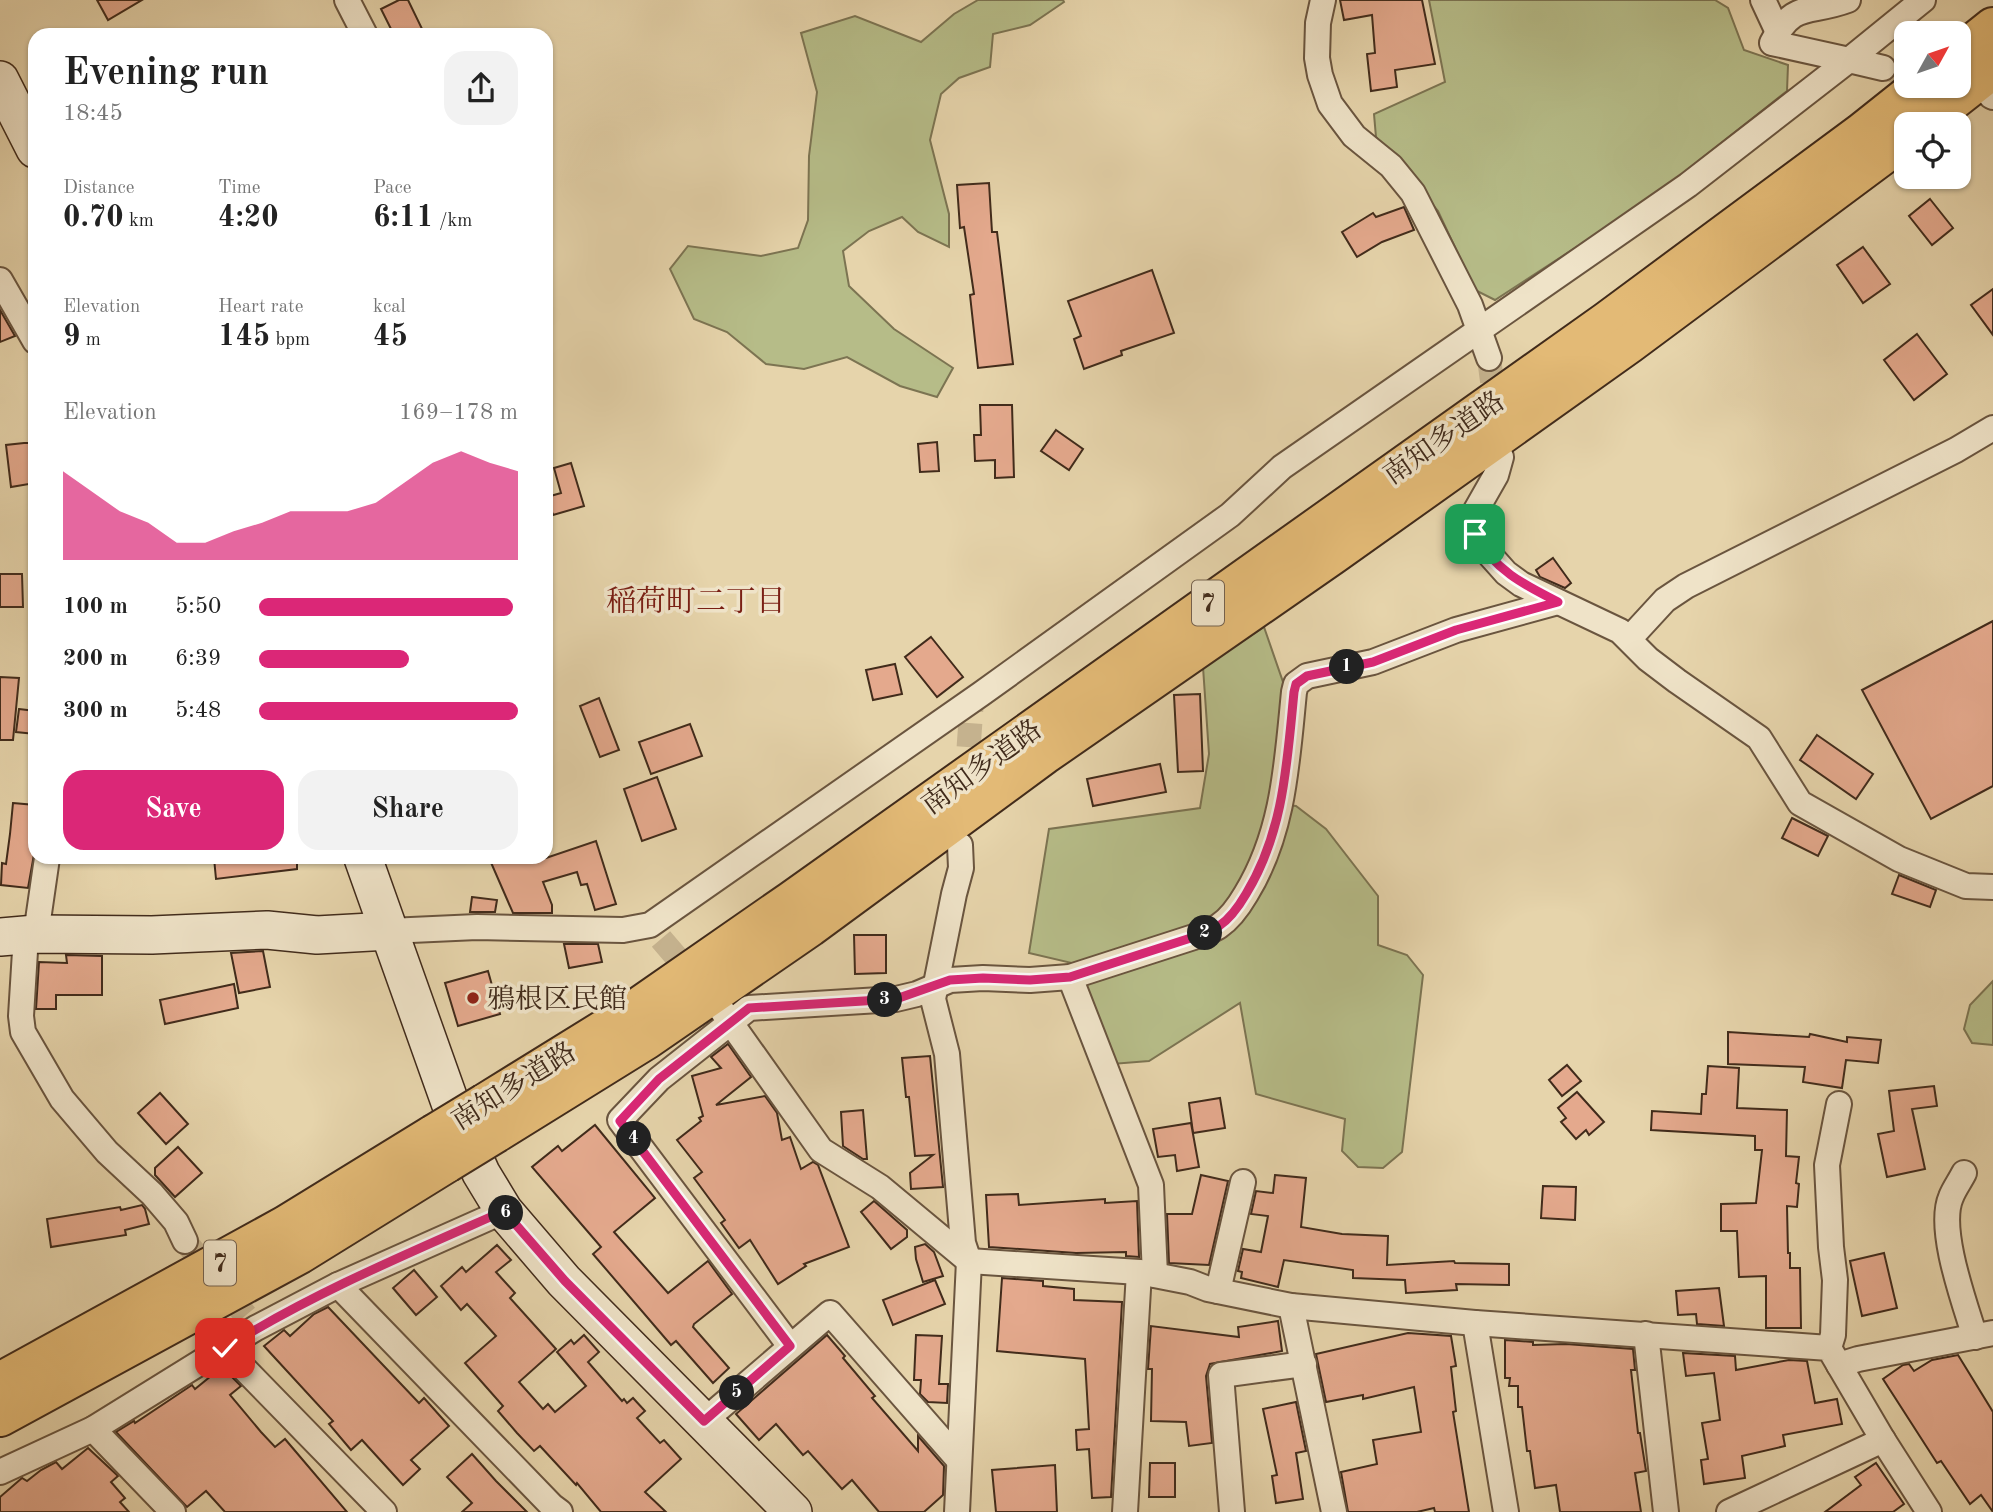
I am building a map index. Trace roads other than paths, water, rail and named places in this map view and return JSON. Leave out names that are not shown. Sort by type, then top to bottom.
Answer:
[{"type":"highway","points":[[1971,45],[1993,27]]},
{"type":"highway","points":[[1946,112],[1992,88]]},
{"type":"highway","name":"南知多道路","points":[[491,1118],[624,1017],[1607,321],[1905,98]]},
{"type":"highway","name":"南知多道路","points":[[0,1382],[286,1225],[441,1148],[491,1118],[646,1040],[810,927],[1044,755],[1334,554],[1618,352],[1894,147]]},
{"type":"highway","name":"南知多道路","points":[[0,1417],[300,1254],[441,1148]]},
{"type":"street","points":[[346,0],[361,28]]},
{"type":"street","points":[[1323,0],[1318,23],[1317,58],[1330,104],[1354,136],[1391,166],[1413,192],[1470,304],[1489,358]]},
{"type":"street","points":[[1763,0],[1777,30]]},
{"type":"street","points":[[1848,0],[1834,5],[1804,7],[1789,14],[1777,30],[1772,43],[1883,68]]},
{"type":"street","points":[[21,935],[152,935],[267,930],[317,935],[477,927],[655,932],[1230,515],[1282,467],[1688,184],[1923,0]]},
{"type":"street","points":[[0,80],[28,135]]},
{"type":"street","points":[[0,280],[28,329]]},
{"type":"street","points":[[1630,638],[1665,600],[1686,586],[1956,450],[1993,428]]},
{"type":"street","points":[[1501,457],[1496,475],[1475,512],[1473,521],[1475,534],[1491,559],[1506,573],[1521,584],[1606,623],[1630,638],[1648,659],[1676,681],[1759,738],[1800,803],[1899,859],[1966,886],[1993,887]]},
{"type":"street","points":[[790,1346],[620,1121],[724,1014],[749,1008],[885,1000],[935,987],[950,980],[1070,977],[1220,926],[1236,910],[1259,873],[1278,818],[1296,684],[1316,673],[1373,662],[1456,630],[1558,602]]},
{"type":"street","points":[[957,1512],[969,1261],[963,1243],[947,1054],[933,999],[961,868],[961,845]]},
{"type":"street","points":[[45,864],[21,935],[23,1032],[62,1099],[107,1152],[152,1194],[176,1222],[185,1241]]},
{"type":"street","points":[[365,864],[452,1108],[481,1173],[504,1211],[565,1281],[791,1511]]},
{"type":"street","points":[[1070,977],[1151,1185],[1147,1273],[1125,1512]]},
{"type":"street","points":[[724,1014],[821,1150],[880,1187],[969,1261],[1147,1273],[1291,1306],[1475,1323],[1646,1334],[1858,1359],[1984,1335],[1955,1275],[1947,1218],[1950,1199],[1965,1173]]},
{"type":"street","points":[[1839,1104],[1827,1165],[1835,1280],[1834,1356],[1929,1512]]},
{"type":"street","points":[[1218,1291],[1243,1182]]},
{"type":"street","points":[[0,1472],[93,1429],[256,1328],[338,1285],[504,1211]]},
{"type":"street","points":[[338,1285],[551,1506],[560,1512]]},
{"type":"street","points":[[1291,1306],[1334,1512]]},
{"type":"street","points":[[704,1421],[830,1313],[958,1459]]},
{"type":"street","points":[[1475,1323],[1506,1512]]},
{"type":"street","points":[[1646,1334],[1667,1512]]},
{"type":"street","points":[[225,1348],[384,1512]]},
{"type":"street","points":[[1232,1512],[1222,1375],[1304,1364]]},
{"type":"street","points":[[93,1429],[173,1512]]},
{"type":"street","points":[[1729,1512],[1883,1440]]},
{"type":"tunnel","points":[[1883,68],[1894,71]]},
{"type":"tunnel","points":[[1489,358],[1496,412]]},
{"type":"tunnel","points":[[966,783],[972,700]]},
{"type":"tunnel","points":[[661,939],[697,981]]},
{"type":"tunnel","points":[[185,1241],[256,1328]]},
{"type":"place","name":"鴉根区民館","points":[[473,998]]},
{"type":"district","name":"稲荷町二丁目","points":[[696,601]]}]
